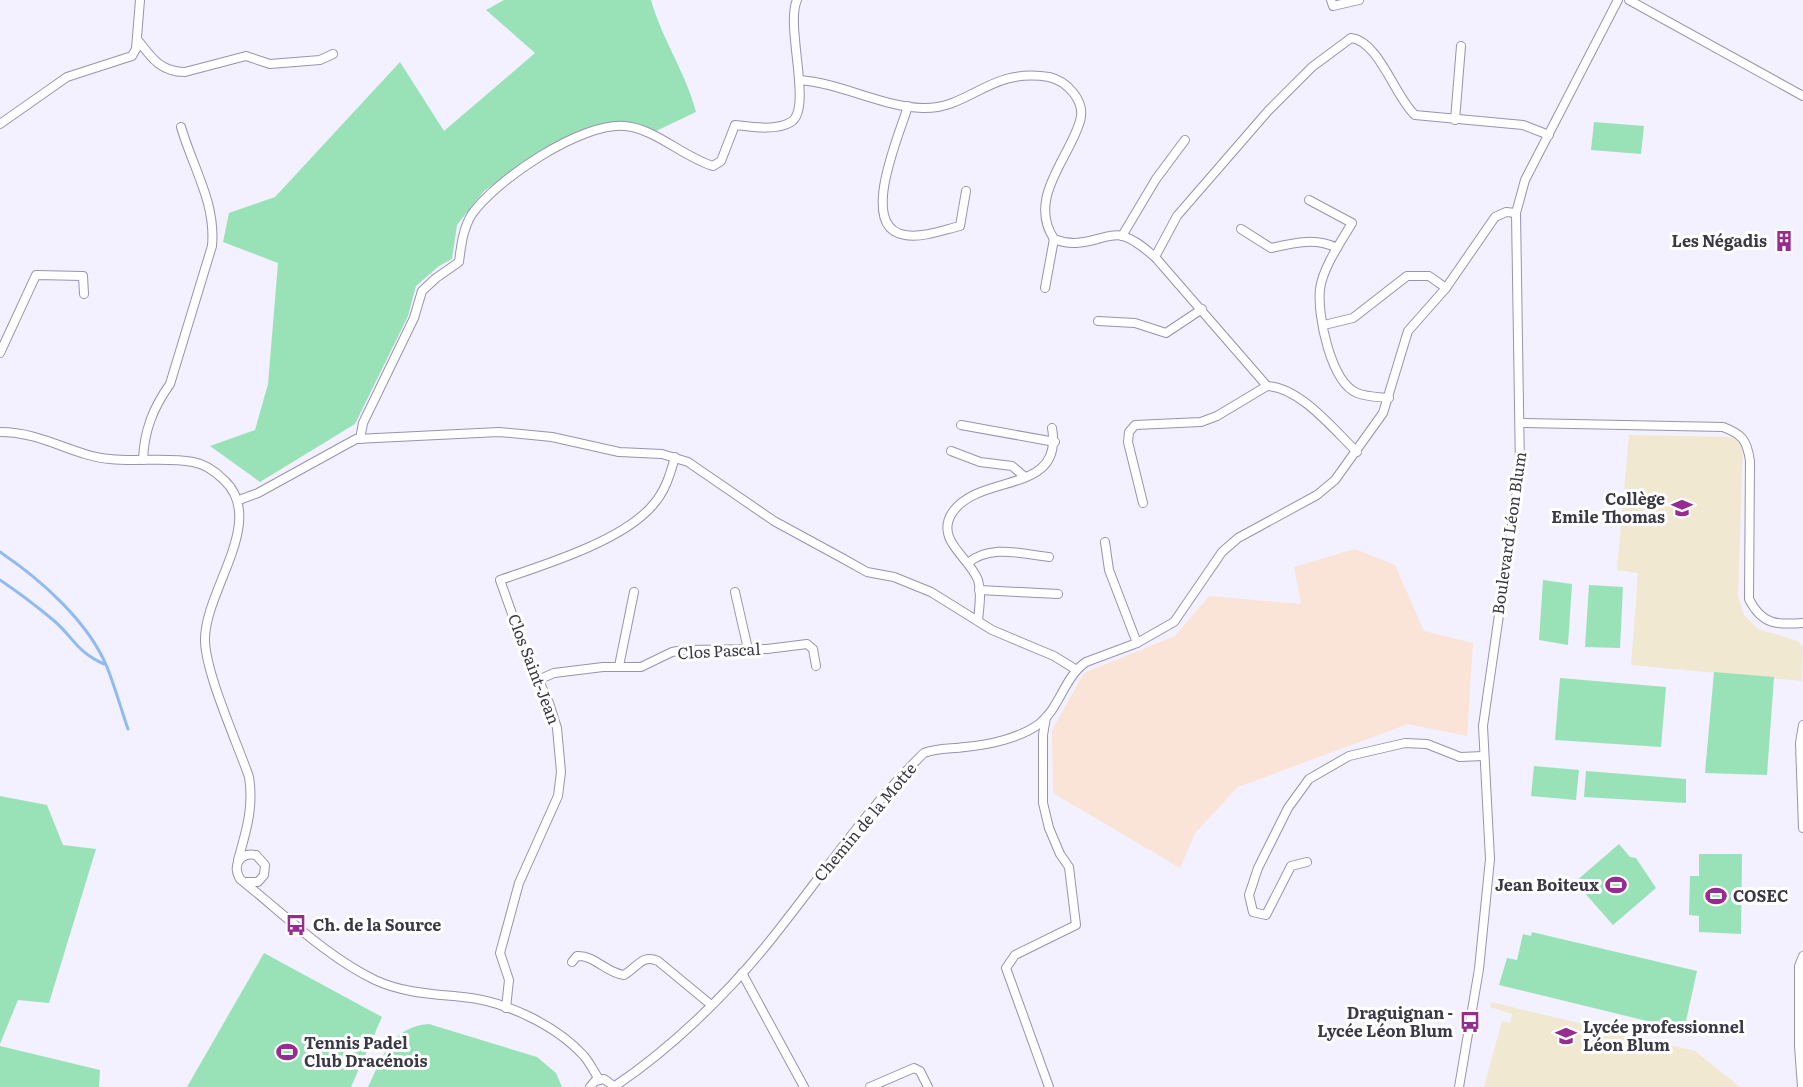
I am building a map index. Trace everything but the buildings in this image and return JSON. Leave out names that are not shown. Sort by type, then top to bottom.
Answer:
[{"type":"street","points":[[0,124],[67,76],[132,56],[137,39],[140,0]]},
{"type":"street","points":[[360,439],[363,423],[414,318],[422,291],[459,262],[466,224],[485,198],[548,152],[571,139],[614,127],[625,126],[650,135],[701,162],[717,165],[728,148],[735,125],[780,126],[795,117],[799,110],[799,80],[792,14],[796,0]]},
{"type":"street","points":[[1331,0],[1333,6],[1359,0]]},
{"type":"street","name":"Boulevard Léon Blum","points":[[1459,1087],[1479,969],[1490,860],[1483,756],[1488,689],[1520,469],[1516,213],[1525,180],[1618,0]]},
{"type":"street","points":[[1629,0],[1803,96]]},
{"type":"street","points":[[1155,257],[1177,216],[1268,111],[1312,67],[1352,38],[1359,39],[1368,47],[1406,107],[1415,115],[1523,125],[1549,135]]},
{"type":"street","points":[[137,39],[158,64],[176,72],[185,72],[246,56],[270,64],[320,60],[333,54]]},
{"type":"street","points":[[1455,120],[1461,46]]},
{"type":"street","points":[[799,80],[823,82],[908,106],[924,108],[942,105],[993,81],[1014,75],[1056,79],[1070,88],[1079,102],[1081,118],[1047,194],[1045,217],[1054,239],[1045,288]]},
{"type":"street","points":[[908,106],[881,197],[882,215],[890,229],[904,235],[924,235],[960,226],[966,191]]},
{"type":"street","points":[[143,460],[146,428],[157,402],[170,384],[212,246],[214,226],[207,193],[192,163],[181,127]]},
{"type":"street","points":[[1122,236],[1156,179],[1185,140]]},
{"type":"street","points":[[1309,200],[1353,223],[1337,249],[1320,288],[1324,325],[1340,380],[1358,394],[1389,398]]},
{"type":"street","points":[[238,500],[258,493],[334,449],[360,439],[499,432],[552,437],[619,453],[675,457],[688,462],[774,521],[867,572],[894,577],[931,592],[978,621],[1023,645],[1054,656],[1075,669],[1086,662],[1137,643],[1174,622],[1222,552],[1238,538],[1317,495],[1335,480],[1383,413],[1408,331],[1446,288],[1495,217],[1506,212],[1516,213]]},
{"type":"street","points":[[1241,229],[1271,248],[1306,242],[1328,243],[1337,249]]},
{"type":"street","points":[[1054,239],[1066,244],[1090,243],[1122,236],[1139,244],[1155,257],[1202,309],[1267,386]]},
{"type":"street","points":[[0,353],[2,353],[36,275],[83,276],[84,294]]},
{"type":"street","points":[[1324,325],[1353,318],[1407,276],[1429,276],[1446,288]]},
{"type":"street","points":[[1098,321],[1135,323],[1166,333],[1202,309]]},
{"type":"street","points":[[1143,503],[1128,442],[1129,432],[1136,425],[1201,422],[1217,416],[1267,386],[1281,386],[1294,393],[1357,452]]},
{"type":"street","points":[[1521,423],[1723,427],[1741,434],[1748,447],[1750,461],[1749,599],[1756,613],[1768,621],[1784,625],[1803,623]]},
{"type":"street","points":[[961,425],[1055,442]]},
{"type":"street","points":[[978,621],[979,583],[968,563],[950,541],[947,524],[953,512],[965,501],[1040,471],[1051,460],[1055,442],[1052,428]]},
{"type":"street","points":[[0,432],[33,436],[108,459],[192,462],[212,469],[229,485],[238,500],[240,528],[207,616],[205,643],[210,667],[249,777],[252,806],[236,870],[244,882],[347,964],[375,980],[416,993],[478,999],[506,1008],[568,1041],[585,1056],[599,1079]]},
{"type":"street","points":[[951,451],[980,462],[1012,466],[1025,477]]},
{"type":"street","name":"Clos Saint-Jean","points":[[506,1008],[509,980],[500,953],[519,884],[558,796],[561,772],[557,728],[500,580],[564,558],[632,524],[652,506],[666,486],[675,457]]},
{"type":"street","points":[[1105,542],[1109,570],[1137,643]]},
{"type":"street","points":[[968,563],[977,555],[998,551],[1049,557]]},
{"type":"street","points":[[979,590],[1058,594]]},
{"type":"street","points":[[619,666],[634,592]]},
{"type":"street","points":[[735,592],[748,649]]},
{"type":"street","name":"Clos Pascal","points":[[538,680],[554,673],[619,666],[641,667],[672,652],[684,650],[748,649],[807,644],[813,649],[816,666]]},
{"type":"street","name":"Chemin de la Motte","points":[[615,1086],[661,1051],[742,974],[860,824],[924,753],[982,745],[1012,736],[1038,724],[1046,717],[1075,669]]},
{"type":"street","points":[[1046,717],[1043,735],[1043,803],[1060,854],[1070,867],[1076,925],[1016,955],[1006,968],[1049,1087]]},
{"type":"street","points":[[1803,725],[1800,743],[1803,828]]},
{"type":"street","points":[[1307,862],[1291,867],[1266,915],[1253,912],[1249,895],[1258,868],[1288,807],[1309,779],[1349,756],[1405,743],[1427,744],[1460,757],[1483,756]]},
{"type":"street","points":[[245,834],[256,855],[265,865],[263,876],[272,903]]},
{"type":"street","points":[[238,860],[246,854],[256,855]]},
{"type":"street","points":[[244,882],[253,883],[263,876]]},
{"type":"street","points":[[572,962],[577,956],[587,956],[616,974],[624,975],[642,959],[650,958],[658,961],[710,1004]]},
{"type":"street","points":[[1802,1087],[1799,1046],[1799,966],[1803,956]]},
{"type":"street","points":[[742,974],[804,1087]]},
{"type":"street","points":[[870,1087],[914,1068],[920,1071],[928,1087]]},
{"type":"street","points":[[590,1087],[599,1079],[608,1080],[615,1086]]},
{"type":"shaded area","name":"Collège Emile Thomas","points":[[1629,435],[1735,437],[1743,446],[1738,596],[1744,615],[1758,629],[1798,641],[1803,647],[1802,681],[1631,665],[1638,573],[1617,570]]},
{"type":"shaded area","points":[[1355,549],[1395,565],[1424,631],[1473,643],[1467,736],[1408,724],[1238,787],[1195,833],[1180,868],[1053,793],[1052,730],[1084,673],[1175,636],[1209,596],[1301,604],[1294,567]]},
{"type":"shaded area","name":"Lycée professionnel Léon Blum","points":[[1491,1002],[1695,1051],[1740,1087],[1484,1087],[1502,1021],[1510,1023],[1512,1014],[1490,1007]]},
{"type":"green space","points":[[504,0],[651,0],[696,112],[654,132],[618,122],[572,135],[545,148],[484,191],[457,225],[452,259],[439,266],[416,286],[408,316],[355,424],[260,482],[210,446],[255,430],[268,384],[278,263],[223,242],[229,213],[275,197],[400,62],[444,131],[535,53],[486,10]]},
{"type":"green space","points":[[1594,122],[1644,126],[1641,154],[1591,150]]},
{"type":"green space","points":[[1543,580],[1572,584],[1568,645],[1539,640]]},
{"type":"green space","points":[[1589,585],[1623,587],[1620,648],[1585,647]]},
{"type":"green space","points":[[1714,672],[1774,677],[1767,775],[1705,773]]},
{"type":"green space","points":[[1560,678],[1666,687],[1661,747],[1555,740]]},
{"type":"green space","points":[[1534,766],[1579,770],[1576,800],[1531,796]]},
{"type":"green space","points":[[1586,771],[1686,779],[1686,803],[1584,797]]},
{"type":"green space","points":[[0,796],[47,805],[63,845],[96,849],[49,1003],[18,1000],[0,1044]]},
{"type":"green space","name":"Jean Boiteux","points":[[1619,844],[1630,857],[1636,858],[1656,888],[1613,925],[1575,882]]},
{"type":"green space","name":"COSEC","points":[[1699,854],[1742,854],[1741,934],[1699,932],[1699,916],[1689,915],[1690,876],[1699,876]]},
{"type":"green space","points":[[1532,932],[1697,971],[1684,1030],[1499,985],[1507,958],[1517,960],[1523,934],[1531,936]]},
{"type":"green space","name":"Tennis Padel Club Dracénois","points":[[264,953],[382,1017],[351,1087],[187,1087]]},
{"type":"green space","points":[[429,1024],[537,1057],[556,1073],[562,1087],[368,1087],[384,1054],[397,1037],[416,1026]]},
{"type":"green space","points":[[0,1046],[100,1070],[99,1087],[0,1087]]},
{"type":"waterway","points":[[0,552],[46,588],[88,633],[107,667],[128,729]]},
{"type":"waterway","points":[[0,580],[52,619],[87,654],[104,664]]},
{"type":"place","name":"Les Négadis","points":[[1784,241]]},
{"type":"place","name":"Collège Emile Thomas","points":[[1682,508]]},
{"type":"place","name":"Jean Boiteux","points":[[1616,885]]},
{"type":"place","name":"COSEC","points":[[1716,896]]},
{"type":"place","name":"Ch. de la Source","points":[[296,925]]},
{"type":"place","name":"Draguignan - Lycée Léon Blum","points":[[1470,1022]]},
{"type":"place","name":"Lycée professionnel Léon Blum","points":[[1566,1036]]},
{"type":"place","name":"Tennis Padel Club Dracénois","points":[[287,1052]]}]
